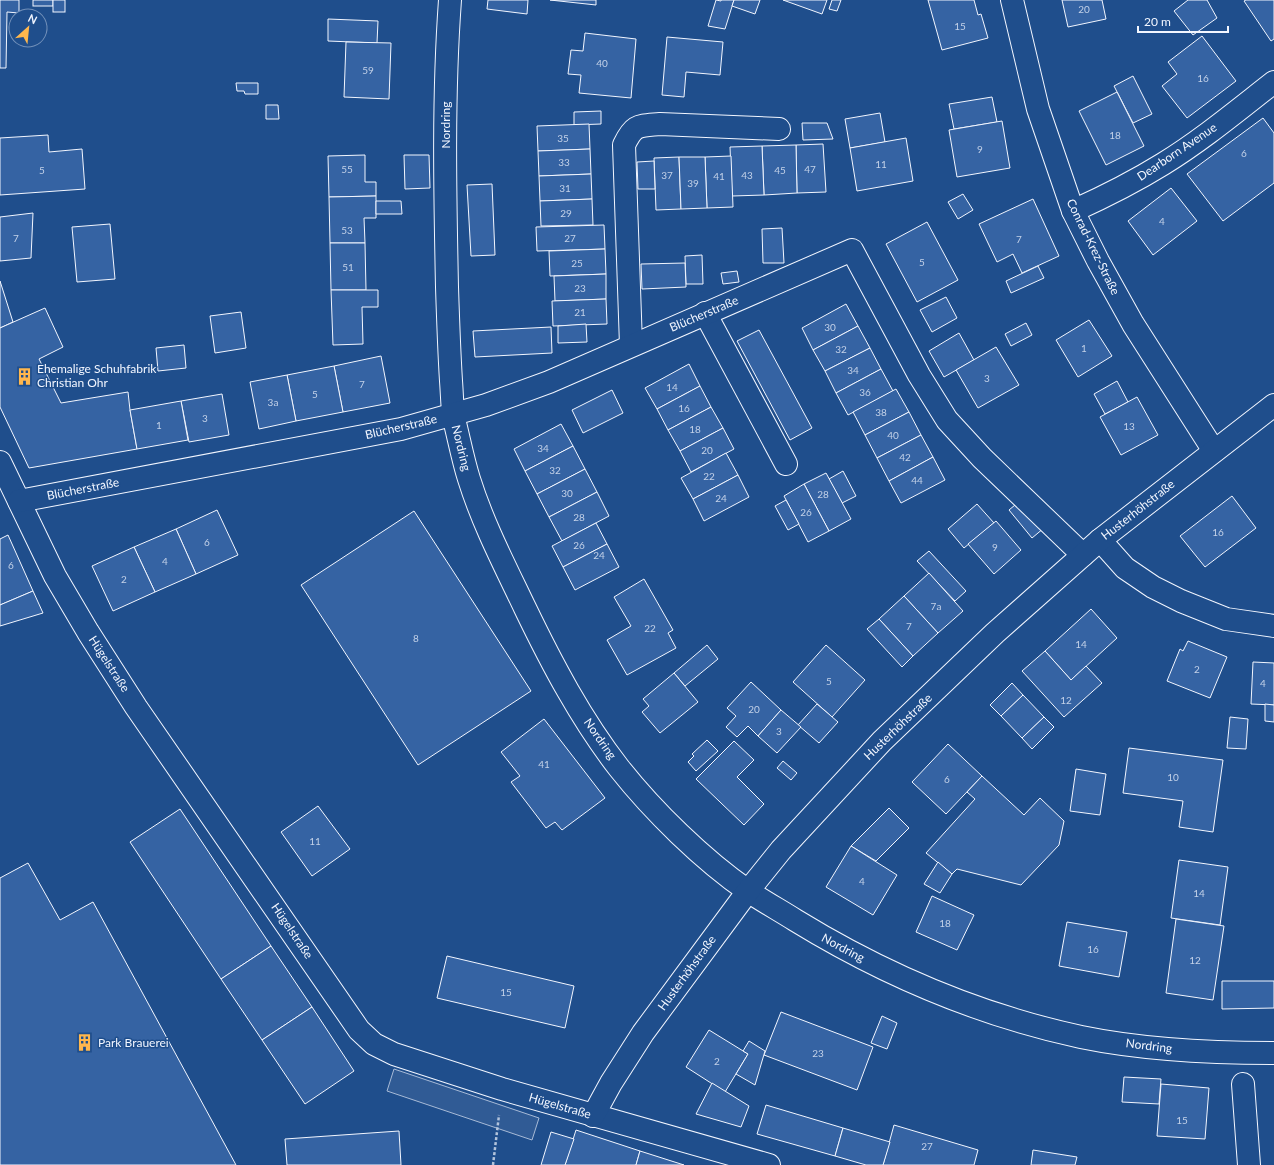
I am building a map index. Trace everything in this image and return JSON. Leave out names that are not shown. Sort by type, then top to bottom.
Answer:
[{"type":"street","name":"Nordring","points":[[450,0],[446,91],[446,211],[449,352],[453,414],[470,480],[496,546],[547,654],[585,720],[620,769],[659,813],[704,856],[748,891],[824,938],[884,970],[953,999],[1017,1021],[1082,1037],[1160,1049],[1274,1054]]},
{"type":"street","name":"Conrad-Krez-Straße","points":[[1012,0],[1038,109],[1073,211],[1098,261],[1133,324],[1214,451]]},
{"type":"street","name":"Dearborn Avenue","points":[[1073,211],[1125,186],[1164,164],[1274,82]]},
{"type":"street","points":[[631,345],[624,145],[631,131],[642,125],[660,124],[779,129]]},
{"type":"street","name":"Blücherstraße","points":[[20,500],[401,429],[486,405],[549,382],[852,250],[919,375],[947,420],[982,458],[1083,555]]},
{"type":"street","points":[[705,313],[786,464]]},
{"type":"street","name":"Husterhöhstraße","points":[[593,1116],[611,1083],[643,1033],[748,891],[781,850],[882,741],[995,633],[1100,540],[1274,405]]},
{"type":"street","name":"Hügelstraße","points":[[0,462],[20,500],[55,576],[88,632],[136,707],[359,1030],[374,1044],[394,1054],[502,1089],[769,1165]]},
{"type":"street","points":[[1100,540],[1126,568],[1153,587],[1181,602],[1226,619],[1274,626]]},
{"type":"street","points":[[1243,1084],[1249,1165]]},
{"type":"path","points":[[493,1165],[502,1089]]},
{"type":"shaded area","points":[[394,1069],[539,1118],[532,1140],[387,1091]]},
{"type":"building","points":[[0,0],[19,0],[19,8],[8,8],[6,68],[0,68]]},
{"type":"building","points":[[33,0],[53,0],[53,6],[33,6]]},
{"type":"building","points":[[53,0],[65,0],[65,12],[53,12]]},
{"type":"building","points":[[488,0],[528,0],[527,14],[487,9]]},
{"type":"building","points":[[550,0],[596,0],[596,5]]},
{"type":"building","points":[[716,0],[734,0],[725,29],[708,26]]},
{"type":"building","points":[[734,0],[760,0],[755,14],[732,6]]},
{"type":"building","points":[[783,0],[827,0],[822,14]]},
{"type":"building","points":[[832,0],[841,0],[837,11],[829,9]]},
{"type":"building","points":[[928,0],[974,0],[978,15],[981,14],[988,38],[942,50]]},
{"type":"building","points":[[1062,0],[1102,0],[1106,19],[1068,27]]},
{"type":"building","points":[[1188,0],[1207,0],[1217,18],[1193,35],[1174,11]]},
{"type":"building","points":[[1274,0],[1274,39],[1271,41],[1244,1]]},
{"type":"building","points":[[328,19],[378,21],[377,43],[328,41]]},
{"type":"building","points":[[585,33],[636,39],[631,98],[579,93],[581,75],[568,74],[571,50],[583,51]]},
{"type":"building","points":[[1202,36],[1236,81],[1187,118],[1162,86],[1177,74],[1168,62]]},
{"type":"building","points":[[667,37],[723,42],[720,75],[686,72],[684,97],[662,95]]},
{"type":"building","points":[[346,42],[391,43],[389,99],[344,97]]},
{"type":"building","points":[[1133,76],[1152,114],[1133,123],[1114,86]]},
{"type":"building","points":[[236,83],[258,83],[258,94],[245,94],[244,91],[237,91]]},
{"type":"building","points":[[1117,92],[1144,146],[1106,165],[1079,111]]},
{"type":"building","points":[[992,97],[997,122],[954,129],[949,104]]},
{"type":"building","points":[[266,105],[278,105],[279,119],[266,119]]},
{"type":"building","points":[[601,111],[601,124],[574,125],[574,112]]},
{"type":"building","points":[[880,113],[885,142],[850,148],[845,119]]},
{"type":"building","points":[[1263,118],[1274,133],[1274,183],[1223,221],[1187,174]]},
{"type":"building","points":[[1002,121],[1010,168],[957,177],[949,130]]},
{"type":"building","points":[[802,123],[827,123],[833,139],[803,140]]},
{"type":"building","points":[[589,124],[590,149],[538,151],[537,126]]},
{"type":"building","points":[[48,135],[49,152],[82,149],[85,189],[0,195],[0,138]]},
{"type":"building","points":[[906,138],[913,181],[857,191],[850,148]]},
{"type":"building","points":[[823,144],[826,192],[797,193],[796,145]]},
{"type":"building","points":[[796,145],[797,193],[764,195],[762,146]]},
{"type":"building","points":[[762,146],[764,195],[732,196],[730,147]]},
{"type":"building","points":[[590,149],[591,174],[539,176],[538,151]]},
{"type":"building","points":[[365,155],[365,182],[376,182],[376,196],[329,197],[328,156]]},
{"type":"building","points":[[404,155],[429,155],[430,188],[405,189]]},
{"type":"building","points":[[731,156],[733,207],[707,208],[705,157]]},
{"type":"building","points":[[679,157],[681,209],[656,210],[654,158]]},
{"type":"building","points":[[679,157],[705,157],[707,208],[681,209]]},
{"type":"building","points":[[654,161],[655,189],[638,189],[637,162]]},
{"type":"building","points":[[591,174],[592,199],[540,201],[539,176]]},
{"type":"building","points":[[492,184],[495,255],[471,256],[467,185]]},
{"type":"building","points":[[1171,188],[1197,221],[1153,255],[1128,221]]},
{"type":"building","points":[[963,194],[973,210],[958,219],[948,202]]},
{"type":"building","points":[[376,196],[376,218],[364,218],[365,243],[330,243],[329,197]]},
{"type":"building","points":[[592,199],[593,225],[541,226],[540,201]]},
{"type":"building","points":[[1033,199],[1059,256],[1022,273],[1013,254],[997,262],[979,224]]},
{"type":"building","points":[[376,201],[401,201],[402,214],[376,214]]},
{"type":"building","points":[[33,213],[31,258],[0,261],[0,217]]},
{"type":"building","points":[[927,222],[958,280],[917,302],[886,244]]},
{"type":"building","points":[[110,224],[115,279],[77,282],[72,227]]},
{"type":"building","points":[[604,225],[605,249],[537,251],[536,227]]},
{"type":"building","points":[[782,228],[784,263],[763,263],[762,229]]},
{"type":"building","points":[[330,243],[365,243],[366,290],[331,290]]},
{"type":"building","points":[[605,249],[606,274],[550,276],[549,251]]},
{"type":"building","points":[[702,255],[703,284],[686,284],[685,256]]},
{"type":"building","points":[[685,263],[686,287],[642,289],[641,264]]},
{"type":"building","points":[[1038,266],[1044,278],[1011,293],[1006,281]]},
{"type":"building","points":[[737,271],[739,282],[723,284],[721,273]]},
{"type":"building","points":[[606,274],[606,299],[555,301],[554,276]]},
{"type":"building","points":[[0,281],[13,322],[0,328]]},
{"type":"building","points":[[331,290],[378,290],[378,307],[362,307],[363,344],[333,345]]},
{"type":"building","points":[[946,297],[957,318],[932,332],[920,310]]},
{"type":"building","points":[[606,299],[607,324],[553,326],[552,301]]},
{"type":"building","points":[[846,304],[858,326],[813,350],[802,328]]},
{"type":"building","name":"Ehemalige Schuhfabrik Christian Ohr","points":[[45,308],[63,347],[39,359],[61,403],[128,392],[137,449],[29,468],[0,407],[0,328]]},
{"type":"building","points":[[241,312],[246,348],[215,353],[210,316]]},
{"type":"building","points":[[1089,320],[1112,356],[1078,377],[1056,340]]},
{"type":"building","points":[[1026,323],[1032,335],[1011,346],[1005,334]]},
{"type":"building","points":[[586,324],[587,342],[558,343],[558,326]]},
{"type":"building","points":[[858,326],[870,348],[825,371],[813,350]]},
{"type":"building","points":[[551,327],[552,353],[475,357],[473,331]]},
{"type":"building","points":[[759,330],[812,428],[790,440],[737,341]]},
{"type":"building","points":[[959,333],[974,360],[944,377],[929,351]]},
{"type":"building","points":[[184,345],[186,368],[158,371],[156,348]]},
{"type":"building","points":[[996,347],[1019,385],[978,408],[956,370]]},
{"type":"building","points":[[870,348],[881,369],[836,393],[825,371]]},
{"type":"building","points":[[381,356],[390,403],[343,412],[334,366]]},
{"type":"building","points":[[689,364],[700,386],[657,409],[645,388]]},
{"type":"building","points":[[334,366],[343,412],[296,421],[287,375]]},
{"type":"building","points":[[881,369],[893,391],[848,415],[836,393]]},
{"type":"building","points":[[287,375],[296,421],[259,429],[250,382]]},
{"type":"building","points":[[1117,381],[1128,402],[1105,414],[1094,394]]},
{"type":"building","points":[[700,386],[711,407],[668,430],[657,409]]},
{"type":"building","points":[[896,389],[909,412],[865,435],[853,412]]},
{"type":"building","points":[[612,390],[623,413],[583,433],[572,410]]},
{"type":"building","points":[[222,394],[229,435],[189,442],[181,401]]},
{"type":"building","points":[[1137,397],[1158,435],[1121,455],[1100,417]]},
{"type":"building","points":[[181,401],[188,440],[137,449],[130,410]]},
{"type":"building","points":[[711,407],[723,428],[680,451],[668,430]]},
{"type":"building","points":[[909,412],[921,435],[877,458],[865,435]]},
{"type":"building","points":[[561,424],[573,446],[525,471],[514,449]]},
{"type":"building","points":[[723,428],[734,449],[691,472],[680,451]]},
{"type":"building","points":[[921,435],[933,457],[889,481],[877,458]]},
{"type":"building","points":[[573,446],[585,469],[537,494],[525,471]]},
{"type":"building","points":[[726,453],[738,475],[693,499],[681,478]]},
{"type":"building","points":[[933,457],[945,480],[901,503],[889,481]]},
{"type":"building","points":[[585,469],[597,492],[549,517],[537,494]]},
{"type":"building","points":[[843,471],[856,496],[842,503],[829,479]]},
{"type":"building","points":[[826,473],[851,519],[829,531],[804,484]]},
{"type":"building","points":[[738,475],[749,497],[704,521],[693,499]]},
{"type":"building","points":[[804,484],[829,531],[808,542],[784,496]]},
{"type":"building","points":[[597,492],[609,516],[562,541],[549,517]]},
{"type":"building","points":[[1232,496],[1256,528],[1205,567],[1180,536]]},
{"type":"building","points":[[786,500],[799,524],[788,530],[775,506]]},
{"type":"building","points":[[1021,500],[1044,528],[1032,538],[1009,510]]},
{"type":"building","points":[[977,504],[994,523],[964,548],[948,529]]},
{"type":"building","points":[[217,510],[238,555],[196,574],[176,529]]},
{"type":"building","points":[[414,511],[531,691],[418,765],[301,585]]},
{"type":"building","points":[[996,521],[1021,550],[994,574],[968,544]]},
{"type":"building","points":[[596,523],[607,544],[563,567],[552,546]]},
{"type":"building","points":[[176,529],[196,574],[155,592],[134,547]]},
{"type":"building","points":[[8,535],[33,591],[0,605],[0,539]]},
{"type":"building","points":[[607,544],[619,567],[575,590],[563,567]]},
{"type":"building","points":[[134,547],[155,592],[113,611],[92,566]]},
{"type":"building","points":[[929,551],[966,591],[955,601],[917,561]]},
{"type":"building","points":[[929,573],[963,611],[938,633],[904,596]]},
{"type":"building","points":[[644,579],[673,630],[668,633],[676,648],[627,675],[607,640],[631,626],[614,597]]},
{"type":"building","points":[[33,591],[43,613],[0,626],[0,605]]},
{"type":"building","points":[[904,596],[938,633],[913,656],[879,619]]},
{"type":"building","points":[[1091,609],[1117,638],[1071,680],[1045,651]]},
{"type":"building","points":[[879,619],[913,656],[902,667],[867,629]]},
{"type":"building","points":[[1188,641],[1227,657],[1210,698],[1167,681],[1180,649],[1183,651]]},
{"type":"building","points":[[707,645],[718,659],[685,686],[674,673]]},
{"type":"building","points":[[826,645],[865,680],[832,717],[793,682]]},
{"type":"building","points":[[1045,651],[1071,680],[1086,666],[1102,683],[1064,717],[1022,671]]},
{"type":"building","points":[[1253,662],[1274,663],[1274,705],[1251,704]]},
{"type":"building","points":[[674,673],[698,702],[660,733],[642,712],[649,706],[643,699]]},
{"type":"building","points":[[751,682],[781,710],[758,736],[748,726],[737,737],[726,727],[736,716],[727,708]]},
{"type":"building","points":[[1012,683],[1023,695],[1001,716],[990,705]]},
{"type":"building","points":[[1023,695],[1044,717],[1022,738],[1001,716]]},
{"type":"building","points":[[817,704],[838,722],[819,743],[798,725]]},
{"type":"building","points":[[1265,704],[1274,705],[1274,722],[1265,721]]},
{"type":"building","points":[[781,710],[801,727],[777,753],[758,736]]},
{"type":"building","points":[[1044,717],[1054,727],[1032,749],[1022,738]]},
{"type":"building","points":[[1230,717],[1248,719],[1246,749],[1227,748]]},
{"type":"building","points":[[544,719],[605,798],[562,830],[555,822],[546,828],[511,782],[520,776],[501,752]]},
{"type":"building","points":[[707,740],[718,751],[696,771],[688,762],[694,756],[692,754]]},
{"type":"building","points":[[734,741],[754,760],[737,777],[764,804],[744,825],[696,779]]},
{"type":"building","points":[[948,744],[982,776],[946,814],[912,782]]},
{"type":"building","points":[[1129,748],[1223,760],[1213,832],[1179,827],[1183,801],[1123,793]]},
{"type":"building","points":[[783,761],[797,773],[791,780],[777,768]]},
{"type":"building","points":[[1076,769],[1106,774],[1100,815],[1070,811]]},
{"type":"building","points":[[982,776],[1024,815],[1040,798],[1064,821],[1059,845],[1021,885],[957,869],[952,874],[926,853],[975,799],[967,792]]},
{"type":"building","points":[[318,806],[350,849],[312,876],[281,832]]},
{"type":"building","points":[[889,808],[909,828],[876,861],[851,846]]},
{"type":"building","points":[[180,809],[271,946],[221,979],[130,842]]},
{"type":"building","points":[[851,846],[897,875],[873,915],[826,887]]},
{"type":"building","points":[[1179,860],[1228,867],[1220,925],[1171,918]]},
{"type":"building","points":[[938,862],[952,874],[940,893],[924,884]]},
{"type":"building","name":"Park Brauerei","points":[[28,863],[60,920],[93,902],[236,1165],[0,1165],[0,878]]},
{"type":"building","points":[[932,896],[974,915],[957,950],[916,932]]},
{"type":"building","points":[[1176,919],[1224,926],[1213,1000],[1166,993]]},
{"type":"building","points":[[1067,922],[1127,932],[1119,977],[1059,966]]},
{"type":"building","points":[[271,946],[312,1007],[262,1040],[221,979]]},
{"type":"building","points":[[447,956],[574,986],[565,1028],[437,998]]},
{"type":"building","points":[[1222,981],[1274,981],[1274,1008],[1222,1009]]},
{"type":"building","points":[[312,1007],[354,1071],[305,1104],[262,1040]]},
{"type":"building","points":[[781,1012],[873,1047],[857,1090],[764,1055]]},
{"type":"building","points":[[882,1016],[897,1023],[887,1049],[871,1043]]},
{"type":"building","points":[[709,1030],[748,1054],[725,1092],[686,1067]]},
{"type":"building","points":[[749,1041],[765,1051],[755,1085],[736,1074],[748,1054],[743,1051]]},
{"type":"building","points":[[1124,1077],[1161,1079],[1159,1104],[1122,1102]]},
{"type":"building","points":[[712,1083],[749,1106],[741,1127],[696,1114]]},
{"type":"building","points":[[1161,1084],[1209,1088],[1205,1139],[1157,1136]]},
{"type":"building","points":[[766,1105],[843,1128],[835,1156],[757,1134]]},
{"type":"building","points":[[894,1125],[978,1150],[974,1165],[883,1165]]},
{"type":"building","points":[[843,1128],[890,1142],[883,1165],[866,1165],[835,1156]]},
{"type":"building","points":[[576,1130],[640,1151],[636,1165],[565,1165]]},
{"type":"building","points":[[399,1131],[401,1165],[287,1165],[285,1139]]},
{"type":"building","points":[[551,1132],[574,1139],[565,1165],[541,1165]]},
{"type":"building","points":[[1033,1150],[1077,1157],[1075,1165],[1031,1165]]},
{"type":"building","points":[[640,1151],[684,1165],[636,1165]]},
{"type":"place","name":"Ehemalige Schuhfabrik Christian Ohr","points":[[24,376]]},
{"type":"place","name":"Park Brauerei","points":[[85,1043]]}]
